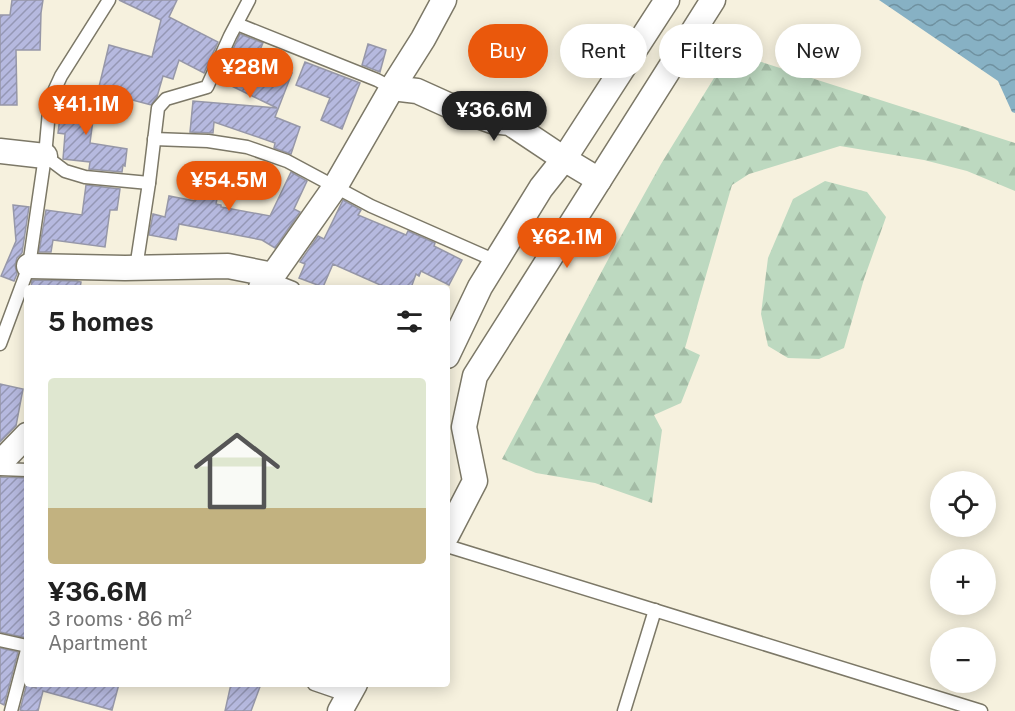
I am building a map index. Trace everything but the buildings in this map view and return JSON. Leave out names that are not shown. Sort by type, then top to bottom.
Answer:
[{"type":"street","points":[[29,266],[136,268],[228,266],[268,280],[335,187],[444,0]]},
{"type":"street","points":[[450,350],[480,287],[541,188],[564,159],[667,0]]},
{"type":"street","points":[[450,529],[475,481],[464,428],[475,376],[713,0]]},
{"type":"street","points":[[392,88],[417,91],[492,121],[510,123],[599,180]]},
{"type":"street","points":[[0,152],[45,156]]},
{"type":"street","points":[[0,463],[24,438]]},
{"type":"lane","points":[[0,344],[29,266],[45,156],[50,100],[61,76],[109,0]]},
{"type":"lane","points":[[136,268],[158,108],[166,99],[207,87],[249,0]]},
{"type":"lane","points":[[237,24],[392,88]]},
{"type":"lane","points":[[154,139],[208,141],[247,147],[287,161],[370,206],[496,261]]},
{"type":"lane","points":[[45,156],[65,171],[85,177],[149,183]]},
{"type":"lane","points":[[268,280],[284,285]]},
{"type":"lane","points":[[0,469],[24,470]]},
{"type":"lane","points":[[450,547],[981,711]]},
{"type":"lane","points":[[624,711],[655,610]]},
{"type":"lane","points":[[0,640],[24,647]]},
{"type":"lane","points":[[11,711],[24,660]]},
{"type":"lane","points":[[322,687],[348,697]]},
{"type":"green space","points":[[763,63],[775,66],[775,78],[811,78],[1015,143],[1015,191],[967,171],[924,160],[840,146],[749,174],[732,185],[685,348],[700,355],[681,403],[654,415],[662,430],[652,503],[595,483],[536,473],[502,459],[661,164],[714,78],[763,78]]},
{"type":"green space","points":[[825,181],[867,192],[886,217],[864,279],[844,348],[819,359],[788,358],[768,346],[761,314],[768,258],[793,199]]},
{"type":"water","points":[[879,0],[1015,0],[1015,113],[1012,112],[998,81]]}]
